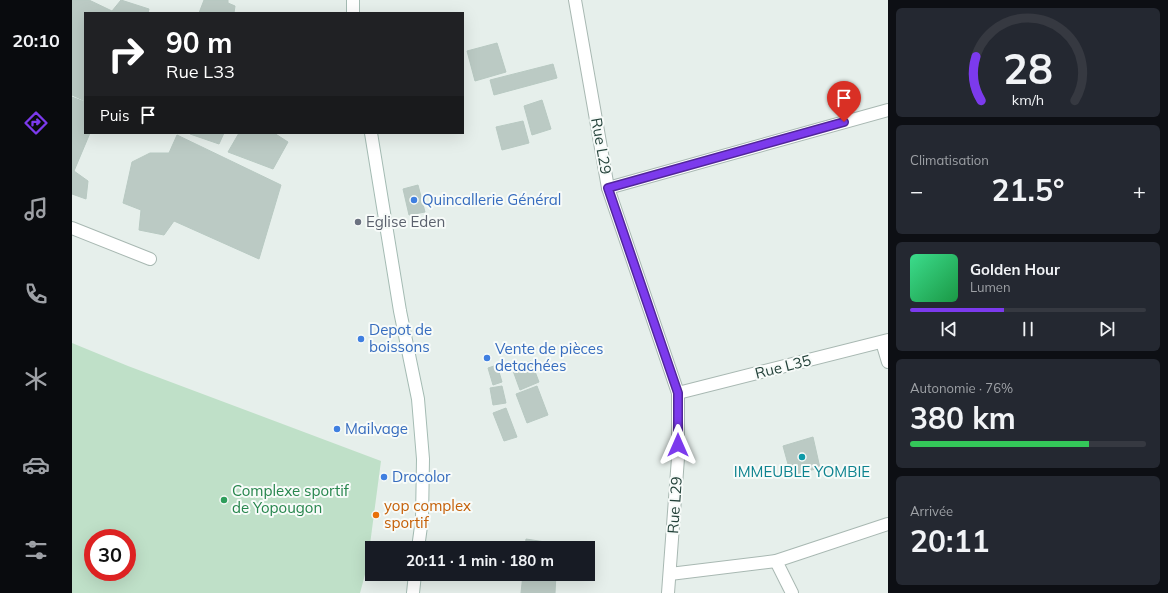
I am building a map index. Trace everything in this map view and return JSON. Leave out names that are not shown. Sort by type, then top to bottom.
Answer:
[{"type":"street","points":[[353,0],[353,12]]},
{"type":"street","name":"Rue L29","points":[[575,0],[608,188],[678,393],[678,458],[668,593]]},
{"type":"street","points":[[608,188],[888,110]]},
{"type":"street","points":[[371,134],[400,311],[418,399],[423,459],[422,519],[419,541]]},
{"type":"street","points":[[72,228],[150,259]]},
{"type":"street","points":[[885,341],[888,362]]},
{"type":"street","name":"Rue L35","points":[[678,393],[885,341]]},
{"type":"street","points":[[670,574],[776,561],[888,524]]},
{"type":"street","points":[[776,561],[792,593]]},
{"type":"street","points":[[413,593],[414,581]]},
{"type":"green space","name":"Complexe sportif de Yopougon","points":[[72,343],[128,366],[381,461],[370,541],[365,541],[365,574],[360,593],[72,593]]},
{"type":"building","points":[[72,0],[89,0],[112,11],[121,0],[149,9],[148,12],[84,12],[84,101],[72,95]]},
{"type":"building","points":[[204,0],[228,0],[228,3],[235,6],[234,12],[199,12]]},
{"type":"building","points":[[497,43],[506,72],[475,81],[467,51]]},
{"type":"building","points":[[553,64],[557,78],[494,95],[490,80]]},
{"type":"building","points":[[72,97],[84,102],[84,134],[90,134],[74,171],[88,181],[86,199],[72,194]]},
{"type":"building","points":[[542,100],[551,129],[532,135],[524,106]]},
{"type":"building","points":[[523,121],[529,143],[502,150],[496,127]]},
{"type":"building","points":[[190,134],[224,134],[219,144]]},
{"type":"building","points":[[238,134],[276,134],[288,142],[273,169],[228,152]]},
{"type":"building","points":[[177,135],[281,185],[259,259],[174,221],[164,235],[139,230],[141,210],[123,203],[132,162],[150,153],[169,153]]},
{"type":"building","points":[[418,185],[425,212],[409,215],[403,189]]},
{"type":"building","points":[[531,361],[539,382],[520,390],[512,368]]},
{"type":"building","points":[[497,365],[502,382],[493,385],[488,368]]},
{"type":"building","points":[[502,386],[506,403],[493,405],[490,388]]},
{"type":"building","points":[[537,386],[548,415],[527,423],[516,394]]},
{"type":"building","points":[[506,408],[517,437],[504,441],[493,413]]},
{"type":"building","name":"IMMEUBLE YOMBIE","points":[[813,437],[820,468],[791,475],[783,446]]},
{"type":"building","points":[[526,539],[539,541],[526,541]]},
{"type":"building","points":[[522,581],[556,581],[555,593],[521,593]]},
{"type":"place","name":"Quincallerie Général","points":[[414,200]]},
{"type":"place","name":"Eglise Eden","points":[[358,222]]},
{"type":"place","name":"Depot de boissons","points":[[361,339]]},
{"type":"place","name":"Vente de pièces detachées","points":[[487,358]]},
{"type":"place","name":"Mailvage","points":[[337,429]]},
{"type":"place","name":"IMMEUBLE YOMBIE","points":[[802,457]]},
{"type":"place","name":"Drocolor","points":[[384,477]]},
{"type":"place","name":"Complexe sportif de Yopougon","points":[[224,500]]},
{"type":"place","name":"yop complex sportif","points":[[376,515]]},
{"type":"route","points":[[678,445],[678,393],[608,188],[844,122]]}]
